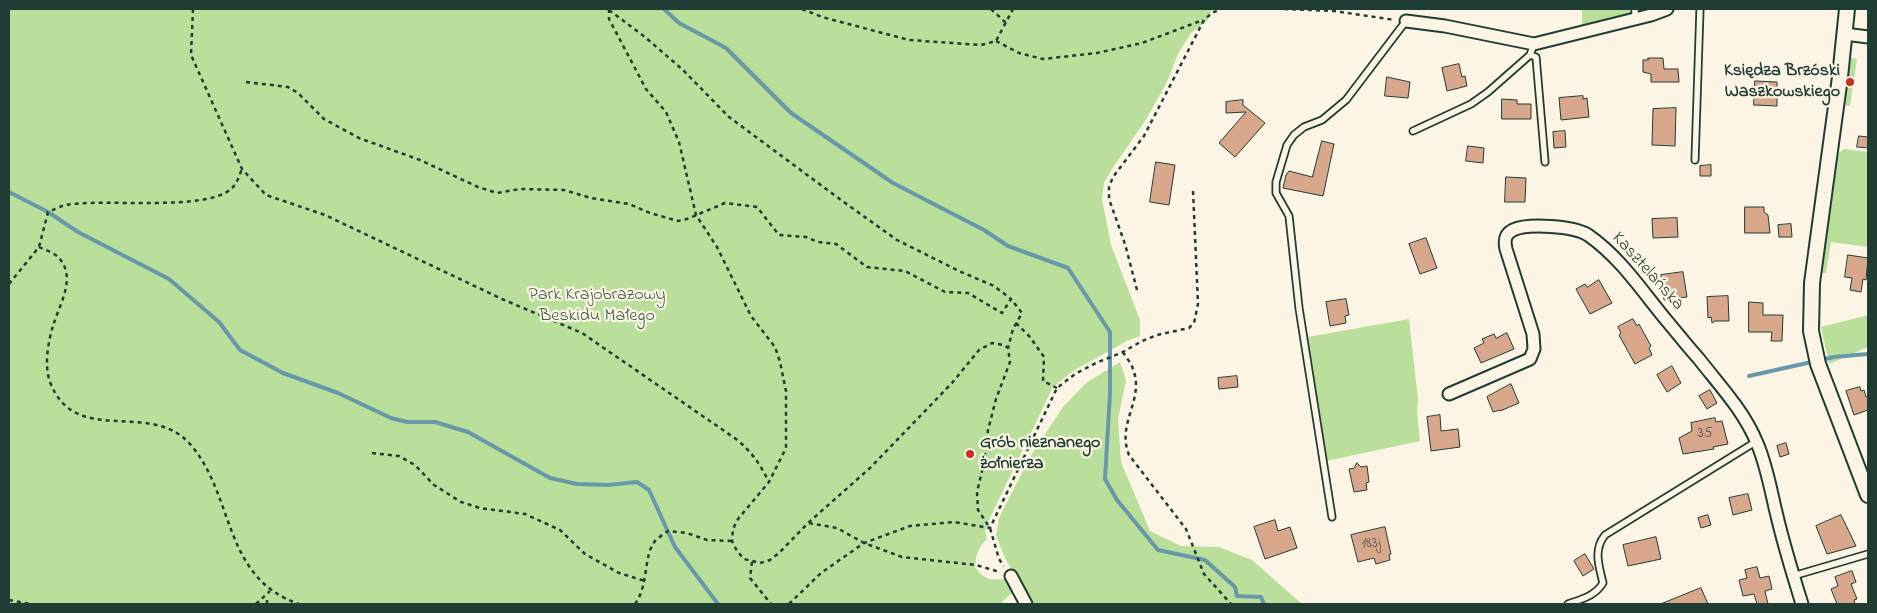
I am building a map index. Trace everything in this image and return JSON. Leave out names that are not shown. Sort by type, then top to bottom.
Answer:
[{"type":"street","points":[[1406,21],[1445,26],[1532,49],[1635,14],[1667,9]]},
{"type":"street","points":[[1847,9],[1812,283],[1811,331],[1817,360],[1868,494]]},
{"type":"street","points":[[1845,34],[1868,37]]},
{"type":"street","name":"Kasztelańska","points":[[1449,394],[1530,359],[1534,349],[1533,334],[1506,249],[1505,238],[1508,234],[1516,228],[1525,227],[1568,228],[1586,234],[1630,274],[1729,394],[1756,441],[1764,462],[1802,604]]},
{"type":"street","points":[[1011,576],[1026,604]]},
{"type":"lane","points":[[1695,160],[1700,9]]},
{"type":"lane","points":[[1332,517],[1299,308],[1290,216],[1276,193],[1276,182],[1287,145],[1294,136],[1304,127],[1322,120],[1346,100],[1406,21]]},
{"type":"lane","points":[[1413,131],[1471,104],[1488,92],[1532,49],[1536,58],[1545,162]]},
{"type":"lane","points":[[1568,604],[1594,594],[1603,583],[1598,550],[1600,541],[1606,535],[1756,441]]},
{"type":"lane","points":[[1793,576],[1868,554]]},
{"type":"path","points":[[193,9],[191,55],[242,169],[266,195],[326,215],[484,290],[582,333],[736,439],[750,451],[760,464],[769,482]]},
{"type":"path","points":[[802,9],[822,17],[909,40],[980,45],[996,41],[1019,53],[1042,59],[1098,53],[1142,43],[1204,20]]},
{"type":"path","points":[[991,9],[1006,23]]},
{"type":"path","points":[[996,41],[1013,9]]},
{"type":"path","points":[[1138,290],[1125,244],[1109,199],[1109,187],[1113,177],[1144,136],[1204,20],[1212,11],[1221,9]]},
{"type":"path","points":[[1284,9],[1334,11],[1406,21]]},
{"type":"path","points":[[609,10],[610,19],[646,89],[666,112],[679,142],[696,215],[717,247],[751,316],[775,347],[780,362],[786,391],[786,448],[769,482],[738,519],[733,529],[732,541],[744,559],[760,563],[770,560],[779,553],[808,523],[870,468],[952,383],[978,350],[992,343],[1004,345],[1008,348]]},
{"type":"path","points":[[609,10],[645,37],[683,70],[729,117],[840,200],[897,240],[960,272],[994,286],[1011,299],[1022,313],[1016,323],[1008,348],[1010,362],[996,399],[988,430],[984,463],[976,492],[978,510],[990,528],[999,559],[1011,576]]},
{"type":"path","points":[[246,82],[288,87],[298,92],[324,119],[359,138],[420,160],[478,187],[497,193],[520,189],[564,190],[591,198],[629,204],[650,213],[678,221],[725,203],[757,207],[779,235],[806,237],[818,242],[836,244],[867,267],[904,271],[945,292],[968,293],[1002,313],[1011,299]]},
{"type":"path","points":[[9,284],[39,248],[48,212],[64,205],[85,203],[181,202],[208,199],[230,190],[242,169]]},
{"type":"path","points":[[990,528],[1057,388],[1075,374],[1142,341],[1189,328],[1194,323],[1198,304],[1198,289],[1193,190]]},
{"type":"path","points":[[39,248],[59,257],[67,274],[65,292],[52,327],[47,358],[49,379],[56,397],[70,411],[90,418],[114,422],[142,421],[167,427],[189,443],[205,464],[233,536],[247,566],[270,591],[299,604]]},
{"type":"path","points":[[1016,323],[1030,337],[1044,357],[1043,381],[1057,388]]},
{"type":"path","points":[[1123,352],[1133,369],[1136,383],[1134,402],[1125,431],[1124,444],[1156,492],[1186,529],[1204,574],[1231,604]]},
{"type":"path","points":[[372,453],[399,456],[415,465],[434,485],[461,502],[480,508],[525,514],[560,530],[586,554],[619,573],[645,581]]},
{"type":"path","points":[[789,604],[821,573],[864,543],[910,526],[954,522],[990,528]]},
{"type":"path","points":[[808,523],[837,528],[864,543],[902,557],[976,565],[1011,576]]},
{"type":"path","points":[[635,604],[640,597],[645,581],[650,550],[656,540],[668,531],[687,533],[708,540],[732,541]]},
{"type":"path","points":[[752,562],[750,578],[771,604]]},
{"type":"path","points":[[267,604],[270,591]]},
{"type":"path","points":[[256,604],[268,595]]},
{"type":"path","points":[[9,600],[30,604]]},
{"type":"green space","name":"Park Krajobrazowy Beskidu Małego","points":[[9,9],[1212,9],[1207,21],[1191,33],[1178,54],[1166,84],[1145,121],[1104,183],[1102,199],[1111,245],[1140,320],[1140,336],[1127,341],[1073,371],[1053,387],[988,522],[985,532],[987,539],[977,555],[975,567],[982,575],[993,580],[1008,578],[1014,591],[1000,604],[9,604]]},
{"type":"green space","points":[[1582,9],[1630,9],[1630,14],[1582,26]]},
{"type":"green space","points":[[1851,58],[1857,59],[1850,106],[1845,105]]},
{"type":"green space","points":[[1844,149],[1868,152],[1868,247],[1831,242],[1826,273],[1821,273],[1839,153]]},
{"type":"green space","points":[[1868,315],[1868,347],[1829,364],[1821,327]]},
{"type":"green space","points":[[1409,319],[1418,399],[1417,412],[1420,441],[1326,461],[1308,337]]},
{"type":"green space","points":[[1120,362],[1126,380],[1118,419],[1121,462],[1150,531],[1181,546],[1219,547],[1252,560],[1302,604],[1030,604],[1004,556],[996,535],[999,518],[1030,457],[1063,407],[1086,383]]},
{"type":"building","points":[[1648,58],[1663,58],[1664,69],[1678,69],[1679,82],[1651,82],[1651,74],[1643,72],[1643,60],[1648,60]]},
{"type":"building","points":[[1459,64],[1462,77],[1465,76],[1467,86],[1447,91],[1442,68]]},
{"type":"building","points":[[1387,77],[1410,82],[1408,98],[1385,96]]},
{"type":"building","points":[[1755,81],[1777,82],[1777,106],[1754,105]]},
{"type":"building","points":[[1583,96],[1583,99],[1587,98],[1589,117],[1561,120],[1559,98]]},
{"type":"building","points":[[1502,99],[1517,100],[1517,104],[1531,104],[1531,119],[1502,119]]},
{"type":"building","points":[[1243,100],[1243,105],[1265,123],[1235,157],[1219,143],[1246,112],[1226,113],[1226,102]]},
{"type":"building","points":[[1676,108],[1675,146],[1652,145],[1653,109]]},
{"type":"building","points":[[1565,131],[1566,147],[1554,148],[1553,132]]},
{"type":"building","points":[[1859,136],[1868,137],[1868,148],[1857,147]]},
{"type":"building","points":[[1322,141],[1334,144],[1323,196],[1283,188],[1289,171],[1312,177]]},
{"type":"building","points":[[1468,146],[1484,148],[1483,163],[1466,161]]},
{"type":"building","points":[[1156,162],[1175,165],[1169,205],[1150,202]]},
{"type":"building","points":[[1711,165],[1711,176],[1700,176],[1700,166]]},
{"type":"building","points":[[1506,177],[1526,178],[1525,202],[1505,202]]},
{"type":"building","points":[[1745,207],[1764,207],[1764,212],[1768,215],[1770,233],[1745,233]]},
{"type":"building","points":[[1677,218],[1678,237],[1653,238],[1652,219]]},
{"type":"building","points":[[1791,224],[1792,237],[1779,237],[1778,225]]},
{"type":"building","points":[[1426,238],[1437,268],[1420,274],[1409,244]]},
{"type":"building","points":[[1848,255],[1868,258],[1866,280],[1863,279],[1861,292],[1850,290],[1852,278],[1845,277]]},
{"type":"building","points":[[1683,272],[1687,297],[1664,300],[1661,275]]},
{"type":"building","points":[[1599,280],[1612,303],[1590,314],[1576,289],[1585,284],[1587,287]]},
{"type":"building","points":[[1728,296],[1729,321],[1715,321],[1712,323],[1711,317],[1708,318],[1707,297]]},
{"type":"building","points":[[1346,299],[1349,315],[1345,316],[1346,323],[1330,326],[1326,302]]},
{"type":"building","points":[[1749,302],[1763,303],[1763,315],[1783,315],[1782,341],[1771,341],[1772,332],[1749,332]]},
{"type":"building","points":[[1633,319],[1637,326],[1639,324],[1651,346],[1649,348],[1652,355],[1635,364],[1619,335],[1621,333],[1618,327]]},
{"type":"building","points":[[1507,333],[1514,349],[1481,363],[1474,348],[1484,343],[1482,339],[1494,334],[1496,338]]},
{"type":"building","points":[[1672,366],[1681,383],[1667,392],[1657,375]]},
{"type":"building","points":[[1237,376],[1238,387],[1219,389],[1218,378]]},
{"type":"building","points":[[1511,384],[1519,403],[1493,412],[1487,397]]},
{"type":"building","points":[[1860,387],[1861,391],[1864,390],[1866,397],[1868,397],[1868,410],[1854,415],[1846,391]]},
{"type":"building","points":[[1710,390],[1717,403],[1707,409],[1699,396]]},
{"type":"building","points":[[1440,415],[1441,431],[1458,429],[1460,447],[1431,451],[1427,417]]},
{"type":"building","points":[[1715,418],[1716,422],[1722,421],[1728,444],[1713,447],[1714,449],[1683,454],[1679,438],[1692,431],[1691,423]]},
{"type":"building","points":[[1786,443],[1789,454],[1780,457],[1777,446]]},
{"type":"building","points":[[1357,463],[1361,467],[1367,466],[1369,482],[1366,483],[1367,490],[1354,492],[1349,469],[1354,468]]},
{"type":"building","points":[[1748,494],[1752,510],[1733,515],[1729,498]]},
{"type":"building","points":[[1708,515],[1711,525],[1701,528],[1698,518]]},
{"type":"building","points":[[1841,515],[1856,546],[1827,554],[1816,526]]},
{"type":"building","points":[[1275,520],[1278,531],[1290,527],[1297,548],[1265,559],[1254,527]]},
{"type":"building","points":[[1385,527],[1391,554],[1389,555],[1390,560],[1376,564],[1374,558],[1358,562],[1351,535]]},
{"type":"building","points":[[1656,537],[1661,559],[1628,566],[1623,545]]},
{"type":"building","points":[[1585,554],[1594,569],[1583,576],[1574,561]]},
{"type":"building","points":[[1757,567],[1760,578],[1769,576],[1772,589],[1765,591],[1768,604],[1757,604],[1754,594],[1743,596],[1739,580],[1747,578],[1745,570]]},
{"type":"building","points":[[1852,571],[1856,582],[1851,584],[1857,599],[1854,600],[1855,604],[1837,604],[1831,589],[1838,586],[1835,577]]},
{"type":"building","points":[[1701,588],[1708,604],[1661,604]]},
{"type":"waterway","points":[[664,9],[679,23],[726,48],[791,113],[893,183],[984,230],[1008,246],[1068,268],[1110,332],[1110,393],[1105,479],[1117,500],[1158,550],[1205,560],[1235,587],[1237,596],[1261,597],[1264,604]]},
{"type":"waterway","points":[[9,192],[48,212],[78,232],[169,279],[219,322],[240,350],[283,373],[338,393],[391,418],[407,422],[435,422],[468,432],[550,478],[577,484],[608,485],[637,482],[649,490],[675,547],[718,604]]},
{"type":"waterway","points":[[1749,376],[1834,357],[1868,354]]},
{"type":"place","name":"Księdza Brzóski Waszkowskiego","points":[[1850,82]]},
{"type":"place","name":"Grób nieznanego żołnierza","points":[[970,454]]}]
